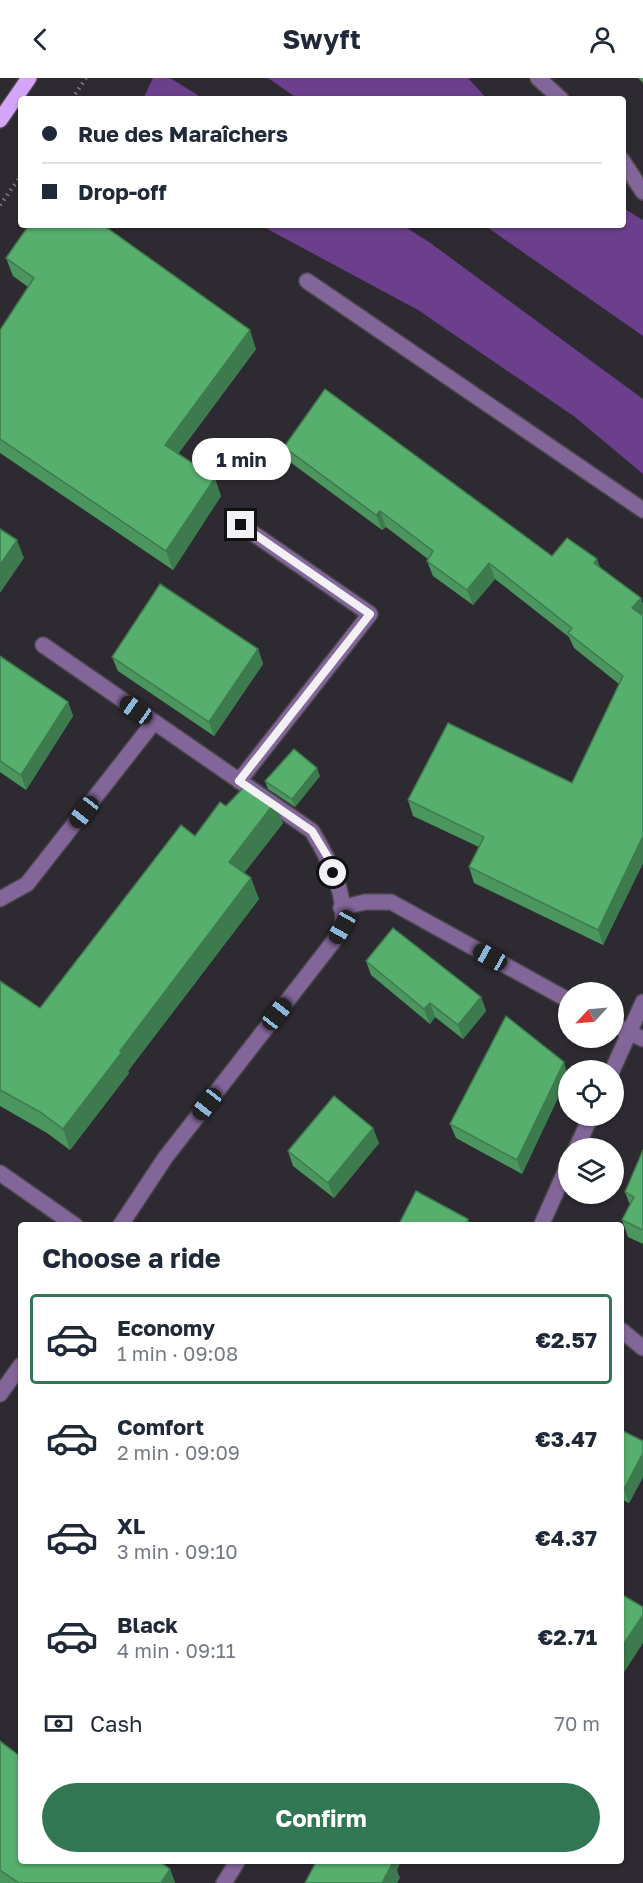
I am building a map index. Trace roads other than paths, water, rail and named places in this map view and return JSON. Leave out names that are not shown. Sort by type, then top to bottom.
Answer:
[{"type":"main road","points":[[0,120],[28,78]]},
{"type":"street","points":[[538,78],[558,96]]},
{"type":"street","points":[[626,166],[643,192]]},
{"type":"street","points":[[307,281],[643,510]]},
{"type":"street","points":[[239,781],[370,614],[241,525]]},
{"type":"street","points":[[43,645],[312,831],[329,859],[338,886],[342,927],[333,942],[165,1158],[123,1222]]},
{"type":"street","points":[[0,900],[27,884],[154,722]]},
{"type":"street","points":[[341,908],[365,902],[391,903],[558,995]]},
{"type":"street","points":[[620,1060],[636,1036],[643,1002]]},
{"type":"street","points":[[0,1173],[70,1222]]},
{"type":"street","points":[[543,1222],[558,1188]]},
{"type":"street","points":[[624,1332],[643,1348]]},
{"type":"street","points":[[0,1394],[18,1369]]},
{"type":"street","points":[[224,1883],[236,1864]]}]
